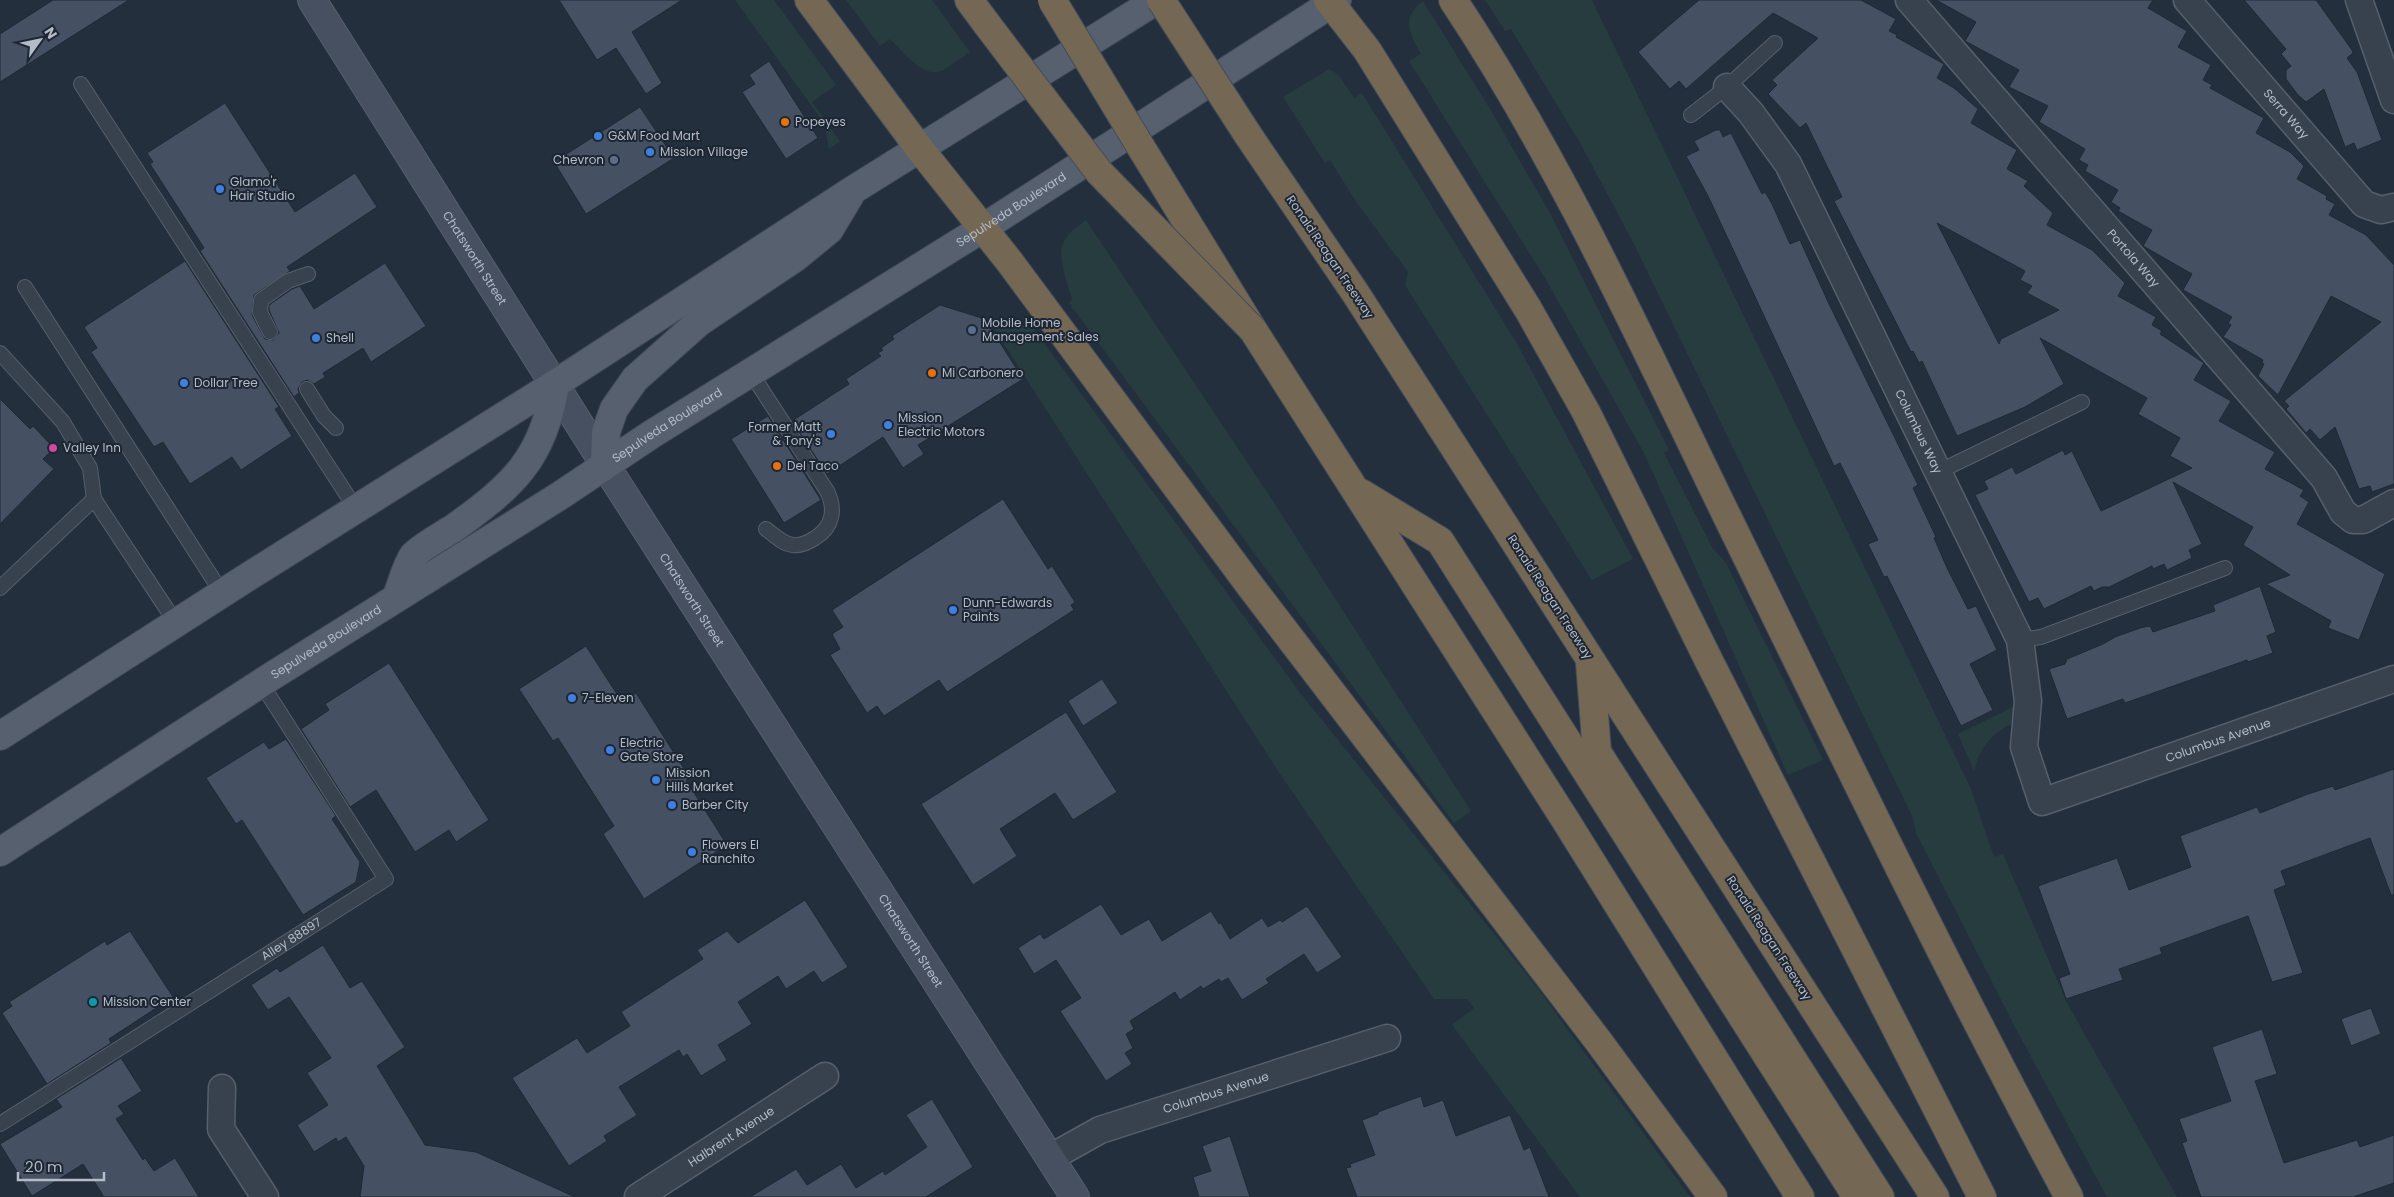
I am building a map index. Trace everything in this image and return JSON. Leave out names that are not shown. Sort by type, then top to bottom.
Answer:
[{"type":"highway","points":[[810,0],[919,148],[983,228],[1245,580],[1599,1042],[1713,1197]]},
{"type":"highway","points":[[969,0],[1098,172],[1253,330]]},
{"type":"highway","points":[[1052,0],[1253,330],[1566,821],[1800,1197]]},
{"type":"highway","name":"Ronald Reagan Freeway","points":[[1161,0],[1248,135],[1356,294],[1935,1197]]},
{"type":"highway","points":[[1332,1],[1364,46],[1528,309],[1586,412],[1704,652],[1982,1197]]},
{"type":"highway","points":[[1455,3],[1559,178],[1600,256],[1911,894],[2070,1197]]},
{"type":"highway","points":[[1355,490],[1440,542],[1857,1197]]},
{"type":"highway","points":[[1590,659],[1597,752],[1880,1197]]},
{"type":"main road","name":"Chatsworth Street","points":[[312,0],[605,465],[1075,1197]]},
{"type":"main road","points":[[0,736],[222,593],[555,384],[919,148],[1157,0]]},
{"type":"main road","name":"Sepulveda Boulevard","points":[[0,852],[261,683],[983,228],[1332,1]]},
{"type":"main road","points":[[605,465],[606,432],[614,409],[635,379],[698,322],[796,257],[829,230],[853,190]]},
{"type":"main road","points":[[396,598],[414,556],[494,499],[510,484],[534,453],[552,409],[555,384]]},
{"type":"street","name":"Portola Way","points":[[1909,0],[2324,478],[2343,512],[2353,520],[2363,520],[2394,503]]},
{"type":"street","name":"Serra Way","points":[[2187,0],[2364,204],[2381,210],[2394,207]]},
{"type":"street","points":[[2359,0],[2394,100]]},
{"type":"street","name":"Columbus Way","points":[[1727,87],[1751,113],[1788,164],[2020,640],[2028,701],[2024,747],[2042,802]]},
{"type":"street","name":"Columbus Avenue","points":[[2042,802],[2394,678]]},
{"type":"street","name":"Columbus Avenue","points":[[1050,1158],[1100,1130],[1386,1038]]},
{"type":"street","name":"Halbrent Avenue","points":[[638,1197],[825,1076]]},
{"type":"street","points":[[222,1088],[221,1129],[265,1197]]},
{"type":"lane","points":[[1691,114],[1727,87],[1775,43]]},
{"type":"lane","points":[[81,84],[356,509]]},
{"type":"lane","points":[[270,332],[260,312],[261,300],[292,279],[308,274]]},
{"type":"lane","points":[[25,287],[222,593]]},
{"type":"lane","points":[[0,353],[63,422],[90,468],[94,499],[176,623]]},
{"type":"lane","points":[[751,373],[827,491],[832,505],[830,524],[820,535],[808,543],[796,546],[787,544],[766,529]]},
{"type":"lane","points":[[307,389],[324,416],[336,428]]},
{"type":"lane","points":[[1938,472],[2082,402]]},
{"type":"lane","points":[[0,588],[94,499]]},
{"type":"lane","points":[[2020,640],[2041,637],[2225,568]]},
{"type":"lane","name":"Alley 88897","points":[[0,1124],[386,879],[261,683]]},
{"type":"green space","points":[[735,0],[774,0],[836,85],[812,102],[840,141],[829,149],[824,123]]},
{"type":"green space","points":[[846,0],[932,0],[970,52],[942,71],[927,71],[913,62],[890,39],[880,46]]},
{"type":"green space","points":[[1485,0],[1592,0],[1971,789],[1994,857],[2003,854],[2067,1003],[2177,1197],[2107,1197],[2017,1031],[1916,833],[1913,818],[1633,242],[1579,141],[1511,29],[1505,31]]},
{"type":"green space","points":[[1423,1],[1490,109],[1550,213],[1669,450],[1664,453],[1713,549],[1726,563],[1823,760],[1788,775],[1644,453],[1545,278],[1409,61],[1421,54],[1413,40],[1409,20],[1416,7]]},
{"type":"green space","points":[[1329,69],[1339,75],[1354,98],[1362,93],[1516,342],[1633,559],[1592,580],[1405,285],[1408,272],[1357,203],[1330,160],[1325,163],[1283,97]]},
{"type":"green space","points":[[1086,220],[1269,495],[1471,811],[1454,823],[1069,303],[1072,299],[1063,268],[1061,252],[1066,238]]},
{"type":"green space","points":[[986,316],[1033,328],[1301,694],[1536,986],[1690,1197],[1580,1197],[1452,1025],[1474,1008],[1467,999],[1434,999],[1278,771]]},
{"type":"green space","points":[[2013,707],[2019,721],[2002,729],[1989,740],[1980,754],[1974,771],[1958,734]]},
{"type":"building","points":[[53,0],[129,0],[0,82],[0,34]]},
{"type":"building","points":[[559,0],[682,0],[632,32],[662,83],[646,94],[616,48],[597,60]]},
{"type":"building","points":[[1699,0],[1861,0],[1896,19],[1889,31],[1897,35],[1896,37],[1944,64],[1937,78],[1954,88],[1978,109],[1971,123],[2017,150],[2007,169],[2028,181],[2024,186],[2053,213],[2047,225],[2092,250],[2125,283],[2118,296],[2156,317],[2152,325],[2162,331],[2160,334],[2204,363],[2194,380],[2231,401],[2219,421],[2275,452],[2265,469],[2304,490],[2300,496],[2309,502],[2297,524],[2385,574],[2359,640],[2328,628],[2331,621],[2266,584],[2290,575],[2243,545],[2253,527],[2173,482],[2202,544],[2189,550],[2192,558],[2167,570],[2164,564],[2153,569],[2152,566],[2109,587],[2102,587],[2094,591],[2091,586],[2044,609],[2038,598],[2029,602],[1975,495],[1988,489],[1984,481],[2012,467],[2016,474],[2063,450],[2065,455],[2072,451],[2101,511],[2192,468],[2170,456],[2180,438],[2138,414],[2147,398],[2040,338],[2064,384],[2025,407],[1957,436],[1922,361],[1919,363],[1913,351],[1911,352],[1834,201],[1842,197],[1806,123],[1800,128],[1768,94],[1777,85],[1772,80],[1818,38],[1773,13],[1686,89],[1679,81],[1670,89],[1638,52]],"holes":[[[1937,223],[2025,271],[2020,280],[2032,286],[2027,293],[2059,310],[2001,339],[1999,344]]]},
{"type":"building","points":[[1936,0],[2153,0],[2148,8],[2187,31],[2178,47],[2211,65],[2203,80],[2212,85],[2210,88],[2264,118],[2256,133],[2290,152],[2304,166],[2297,179],[2327,196],[2326,199],[2335,204],[2329,215],[2366,235],[2394,265],[2394,484],[2372,492],[2370,486],[2359,489],[2335,427],[2320,440],[2310,429],[2306,433],[2286,409],[2289,406],[2284,401],[2381,322],[2331,296],[2278,395],[2258,376],[2264,364],[2262,363],[2263,360],[2223,337],[2231,325],[2228,323],[2232,317],[2183,290],[2192,274],[2143,246],[2152,230],[2118,211],[2120,208],[2111,202],[2118,190],[2085,171],[2088,165],[2079,160],[2085,149],[2039,122],[2048,106],[2009,87],[2019,70],[1965,41],[1976,22]]},
{"type":"building","points":[[2244,0],[2316,0],[2352,50],[2353,53],[2347,58],[2357,72],[2382,140],[2357,150],[2354,143],[2345,147],[2324,89],[2306,102],[2298,95],[2286,79],[2286,70],[2291,66],[2281,54],[2286,49]]},
{"type":"building","name":"Popeyes","points":[[769,61],[818,138],[786,159],[742,92],[755,84],[749,75]]},
{"type":"building","points":[[225,103],[295,212],[355,173],[377,207],[287,267],[290,271],[254,295],[252,315],[265,339],[273,340],[279,333],[269,310],[269,305],[292,289],[300,286],[314,309],[385,263],[426,326],[371,362],[363,348],[323,373],[325,377],[314,384],[307,380],[302,382],[298,389],[299,393],[294,397],[200,251],[204,248],[150,164],[153,162],[147,153]]},
{"type":"building","name":"Chevron","points":[[640,107],[674,158],[586,214],[554,162]]},
{"type":"building","points":[[1716,130],[1720,130],[1723,137],[1731,133],[1762,194],[1765,192],[1772,204],[1790,244],[1800,240],[1829,304],[1918,485],[1913,488],[1936,537],[1934,538],[1948,570],[1968,609],[1976,606],[1997,650],[1970,664],[1993,710],[1961,726],[1887,576],[1884,577],[1868,544],[1878,540],[1840,463],[1834,466],[1708,196],[1686,156],[1699,150],[1694,141]]},
{"type":"building","name":"Dollar Tree","points":[[185,261],[279,407],[275,409],[292,436],[241,470],[232,457],[190,484],[163,442],[154,447],[91,352],[97,348],[84,327]]},
{"type":"building","points":[[940,305],[985,319],[1023,379],[918,445],[924,454],[903,468],[883,437],[827,474],[792,421],[849,384],[846,379],[881,356],[878,353],[883,350],[881,348],[894,339],[892,336]]},
{"type":"building","points":[[0,399],[30,429],[33,426],[54,448],[43,459],[54,469],[0,524]]},
{"type":"building","name":"Del Taco","points":[[768,416],[821,500],[784,523],[731,439]]},
{"type":"building","name":"Dunn-Edwards Paints","points":[[1003,499],[1048,569],[1052,566],[1075,602],[1071,605],[1074,610],[947,692],[939,680],[884,716],[877,706],[867,713],[830,655],[840,649],[832,634],[843,627],[832,610]]},
{"type":"building","points":[[2260,586],[2276,632],[2267,636],[2273,653],[2248,662],[2247,660],[2125,703],[2123,699],[2067,719],[2049,669],[2065,664],[2067,659],[2115,637],[2140,628],[2150,626],[2153,632],[2215,611],[2213,605]]},
{"type":"building","points":[[586,646],[622,702],[636,693],[690,778],[686,780],[727,845],[644,899],[603,834],[614,826],[558,738],[553,741],[519,689]]},
{"type":"building","points":[[389,663],[489,820],[456,842],[449,830],[415,852],[376,790],[350,807],[301,729],[329,710],[325,704]]},
{"type":"building","points":[[1102,679],[1118,703],[1083,726],[1068,701]]},
{"type":"building","points":[[1066,712],[1117,792],[1073,820],[1055,793],[1000,829],[1017,856],[973,885],[921,804]]},
{"type":"building","points":[[286,739],[336,816],[332,819],[360,862],[356,882],[303,915],[242,820],[236,824],[206,778],[264,742],[269,749]]},
{"type":"building","points":[[2394,769],[2394,895],[2391,895],[2370,838],[2281,871],[2286,885],[2274,890],[2303,973],[2272,982],[2248,916],[2160,948],[2162,954],[2119,969],[2123,980],[2066,999],[2059,978],[2070,974],[2038,886],[2117,858],[2129,890],[2191,867],[2180,836],[2257,807],[2260,813],[2308,794],[2333,786],[2335,790]]},
{"type":"building","points":[[805,900],[848,967],[822,983],[814,971],[786,989],[778,976],[738,1002],[752,1024],[718,1045],[727,1060],[701,1076],[687,1054],[683,1057],[679,1050],[619,1087],[637,1115],[604,1136],[607,1141],[569,1166],[512,1078],[577,1038],[587,1053],[630,1026],[621,1012],[703,959],[697,950],[727,931],[738,943]]},
{"type":"building","points":[[1101,904],[1121,935],[1149,919],[1162,941],[1211,911],[1219,924],[1221,923],[1230,939],[1262,918],[1268,927],[1280,920],[1282,922],[1307,906],[1342,957],[1317,973],[1304,954],[1266,979],[1269,983],[1242,1000],[1228,978],[1221,982],[1219,979],[1203,989],[1201,986],[1180,1000],[1175,992],[1130,1021],[1134,1029],[1126,1034],[1133,1048],[1125,1053],[1132,1064],[1106,1081],[1060,1011],[1081,998],[1056,960],[1034,974],[1018,948],[1040,934],[1044,939]]},
{"type":"building","name":"Mission Center","points":[[130,931],[173,997],[109,1039],[111,1043],[47,1084],[2,1013],[12,1006],[9,1002],[105,941],[107,945]]},
{"type":"building","points":[[323,945],[350,988],[362,981],[405,1047],[377,1066],[425,1145],[476,1152],[575,1197],[360,1197],[364,1166],[346,1137],[338,1142],[336,1138],[314,1152],[297,1125],[328,1105],[307,1073],[331,1058],[289,997],[268,1010],[251,985],[277,968],[280,972]]},
{"type":"building","points":[[2371,1008],[2381,1034],[2351,1046],[2341,1019]]},
{"type":"building","points":[[2262,1029],[2277,1074],[2255,1081],[2284,1163],[2357,1140],[2360,1147],[2394,1135],[2394,1183],[2353,1197],[2201,1197],[2182,1143],[2187,1141],[2179,1119],[2231,1101],[2212,1047]]},
{"type":"building","points":[[121,1058],[142,1091],[118,1106],[124,1114],[116,1119],[143,1160],[145,1158],[154,1171],[175,1158],[199,1197],[104,1197],[83,1164],[32,1196],[0,1144],[62,1107],[56,1099]]},
{"type":"building","points":[[1421,1096],[1424,1107],[1443,1100],[1456,1136],[1510,1115],[1524,1150],[1530,1147],[1549,1197],[1357,1197],[1346,1168],[1351,1167],[1350,1164],[1375,1155],[1362,1120]]},
{"type":"building","points":[[932,1099],[973,1167],[926,1197],[750,1197],[796,1169],[807,1185],[841,1164],[856,1188],[883,1171],[885,1175],[927,1147],[906,1115]]},
{"type":"building","points":[[1230,1136],[1250,1197],[1199,1197],[1193,1177],[1211,1171],[1202,1146]]},
{"type":"place","name":"Popeyes","points":[[785,122]]},
{"type":"place","name":"G&M Food Mart","points":[[598,136]]},
{"type":"place","name":"Mission Village","points":[[650,152]]},
{"type":"place","name":"Chevron","points":[[614,160]]},
{"type":"place","name":"Glamo'r Hair Studio","points":[[220,189]]},
{"type":"place","name":"Mobile Home Management Sales","points":[[972,330]]},
{"type":"place","name":"Shell","points":[[316,338]]},
{"type":"place","name":"Mi Carbonero","points":[[932,373]]},
{"type":"place","name":"Dollar Tree","points":[[184,383]]},
{"type":"place","name":"Mission Electric Motors","points":[[888,425]]},
{"type":"place","name":"Former Matt & Tony's","points":[[831,434]]},
{"type":"place","name":"Valley Inn","points":[[53,448]]},
{"type":"place","name":"Del Taco","points":[[777,466]]},
{"type":"place","name":"Dunn-Edwards Paints","points":[[953,610]]},
{"type":"place","name":"7-Eleven","points":[[572,698]]},
{"type":"place","name":"Electric Gate Store","points":[[610,750]]},
{"type":"place","name":"Mission Hills Market","points":[[656,780]]},
{"type":"place","name":"Barber City","points":[[672,805]]},
{"type":"place","name":"Flowers El Ranchito","points":[[692,852]]},
{"type":"place","name":"Mission Center","points":[[93,1002]]}]
